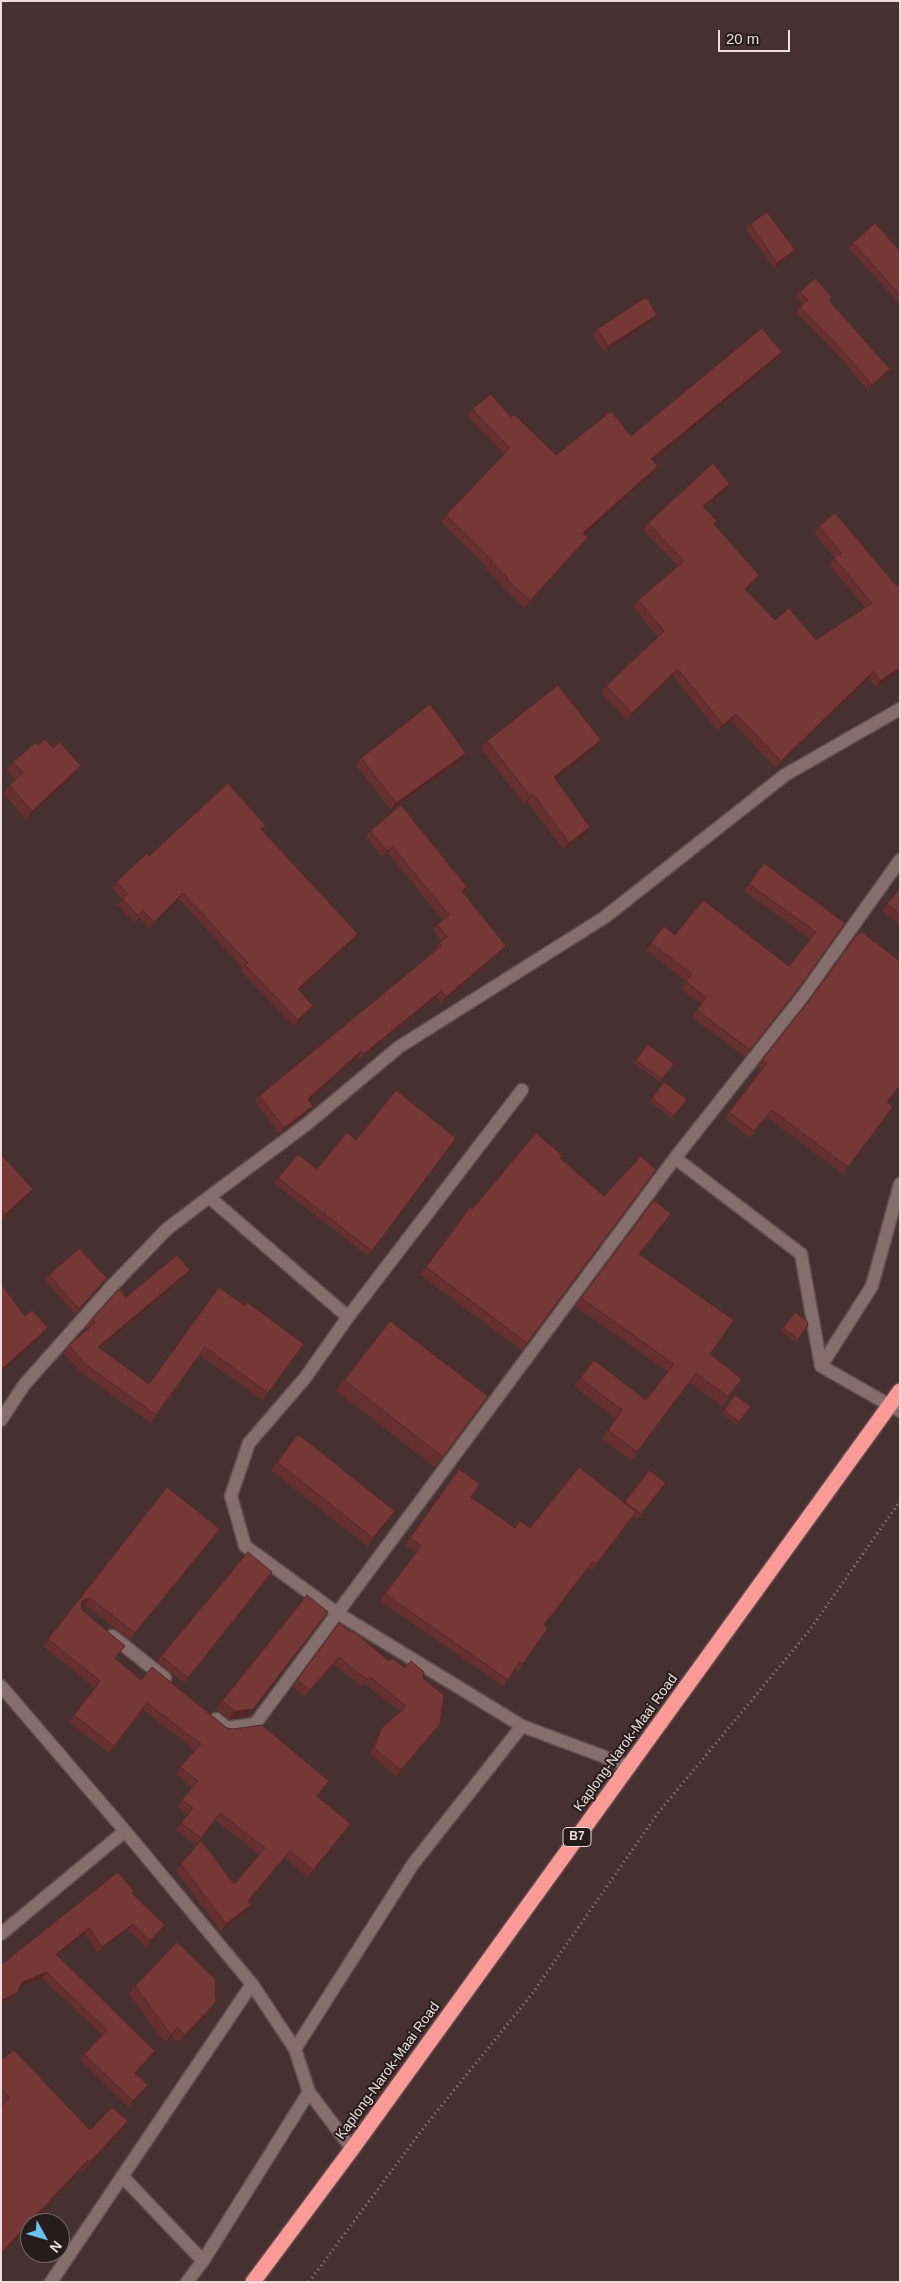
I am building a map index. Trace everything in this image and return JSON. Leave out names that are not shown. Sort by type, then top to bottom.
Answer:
[{"type":"highway","name":"Kaplong-Narok-Maai Road","points":[[253,2282],[352,2149],[629,1766],[895,1408],[900,1391]]},
{"type":"street","points":[[1,1420],[24,1385],[111,1287],[167,1229],[307,1124],[399,1046],[605,917],[785,776],[900,709]]},
{"type":"street","points":[[208,1712],[227,1728],[255,1724],[675,1158],[804,996],[900,860]]},
{"type":"street","points":[[522,1090],[348,1317],[304,1378],[249,1443],[232,1496],[245,1546],[337,1613],[522,1726],[629,1766]]},
{"type":"street","points":[[675,1158],[801,1254],[821,1366]]},
{"type":"street","points":[[821,1366],[872,1286],[900,1184]]},
{"type":"street","points":[[209,1197],[348,1317]]},
{"type":"street","points":[[821,1366],[895,1408]]},
{"type":"street","points":[[98,1625],[176,1687]]},
{"type":"street","points":[[1,1686],[252,1984],[295,2049],[309,2092],[352,2149]]},
{"type":"street","points":[[295,2049],[413,1864],[522,1726]]},
{"type":"street","points":[[1,1934],[125,1831]]},
{"type":"street","points":[[51,2282],[252,1984]]},
{"type":"street","points":[[187,2282],[203,2261],[309,2092]]},
{"type":"street","points":[[122,2176],[203,2261]]},
{"type":"path","points":[[309,2282],[424,2126],[532,1994],[658,1813],[809,1631],[900,1500]]},
{"type":"building","points":[[767,212],[795,250],[777,263],[750,224]]},
{"type":"building","points":[[875,223],[900,251],[900,295],[853,243]]},
{"type":"building","points":[[815,278],[832,297],[829,300],[890,369],[872,385],[834,341],[800,307],[808,300],[800,292]]},
{"type":"building","points":[[646,297],[657,315],[608,346],[597,329]]},
{"type":"building","points":[[762,328],[782,352],[651,459],[658,466],[583,533],[588,537],[530,601],[507,580],[509,579],[491,562],[492,560],[446,515],[510,448],[472,409],[491,394],[511,417],[514,414],[556,455],[611,411],[631,436]]},
{"type":"building","points":[[713,463],[730,484],[703,506],[717,521],[714,524],[759,575],[745,589],[775,620],[789,608],[816,640],[872,603],[834,558],[841,553],[819,526],[835,513],[897,586],[900,583],[900,668],[880,681],[874,671],[781,761],[736,714],[723,725],[678,669],[632,713],[606,686],[664,631],[638,600],[684,561],[648,523]]},
{"type":"building","points":[[558,685],[601,740],[554,777],[590,827],[569,843],[533,794],[530,796],[487,741]]},
{"type":"building","points":[[430,704],[466,753],[396,803],[361,758]]},
{"type":"building","points":[[45,739],[53,748],[60,742],[81,766],[32,811],[9,785],[23,773],[13,762],[36,742],[38,745]]},
{"type":"building","points":[[228,783],[266,826],[261,829],[358,934],[298,989],[313,1006],[298,1020],[245,965],[248,963],[183,893],[154,922],[143,911],[138,916],[123,899],[128,894],[116,882],[147,853],[149,856]]},
{"type":"building","points":[[401,805],[467,887],[462,891],[506,946],[446,997],[441,991],[364,1054],[361,1051],[308,1099],[313,1106],[284,1128],[259,1096],[441,946],[439,943],[447,937],[437,925],[449,915],[393,847],[387,851],[370,831]]},
{"type":"building","points":[[764,863],[845,923],[802,984],[750,1050],[697,1010],[706,997],[686,982],[692,974],[651,943],[664,926],[675,935],[703,900],[789,966],[816,932],[749,884]]},
{"type":"building","points":[[900,888],[900,914],[887,904]]},
{"type":"building","points":[[862,932],[900,961],[900,1086],[887,1102],[893,1107],[848,1167],[772,1110],[754,1131],[729,1112],[767,1063],[762,1060],[814,994],[858,933]]},
{"type":"building","points":[[648,1044],[674,1064],[662,1079],[636,1060]]},
{"type":"building","points":[[664,1082],[687,1099],[674,1116],[652,1098]]},
{"type":"building","points":[[396,1090],[456,1138],[372,1251],[278,1178],[298,1154],[317,1169],[347,1132],[356,1140]]},
{"type":"building","points":[[536,1133],[562,1155],[560,1158],[604,1196],[641,1156],[656,1170],[527,1343],[426,1267],[470,1207],[472,1209]]},
{"type":"building","points":[[1,1154],[33,1189],[6,1214],[1,1209]]},
{"type":"building","points":[[654,1200],[671,1214],[639,1254],[734,1320],[710,1354],[742,1379],[728,1397],[696,1373],[637,1452],[608,1430],[622,1410],[580,1378],[594,1360],[646,1400],[674,1364],[581,1298]]},
{"type":"building","points":[[79,1248],[107,1278],[79,1309],[49,1275]]},
{"type":"building","points":[[177,1255],[190,1270],[98,1347],[149,1384],[219,1287],[245,1306],[247,1302],[304,1344],[268,1393],[205,1347],[156,1415],[85,1364],[69,1345],[95,1323],[92,1319],[119,1289],[126,1297]]},
{"type":"building","points":[[1,1284],[25,1316],[32,1310],[48,1328],[1,1370]]},
{"type":"building","points":[[795,1312],[807,1321],[808,1325],[798,1339],[783,1328]]},
{"type":"building","points":[[390,1321],[488,1396],[443,1457],[344,1380]]},
{"type":"building","points":[[735,1395],[751,1406],[739,1422],[724,1410]]},
{"type":"building","points":[[298,1434],[395,1511],[373,1538],[277,1462]]},
{"type":"building","points":[[579,1467],[636,1512],[596,1564],[593,1561],[544,1625],[548,1628],[523,1664],[520,1662],[508,1680],[385,1594],[421,1546],[410,1538],[459,1469],[480,1484],[471,1497],[515,1528],[520,1521],[530,1528]]},
{"type":"building","points":[[649,1470],[666,1483],[641,1514],[625,1502]]},
{"type":"building","points":[[167,1487],[220,1529],[135,1633],[90,1598],[82,1601],[81,1609],[125,1646],[115,1658],[141,1680],[152,1667],[227,1728],[233,1729],[262,1725],[329,1781],[317,1796],[351,1824],[313,1870],[290,1851],[248,1901],[251,1905],[226,1924],[181,1864],[201,1840],[234,1884],[265,1848],[220,1813],[201,1838],[181,1823],[193,1808],[182,1800],[198,1781],[180,1767],[201,1744],[147,1703],[114,1746],[74,1715],[100,1681],[48,1639]]},
{"type":"building","points":[[248,1552],[272,1572],[188,1678],[161,1656]]},
{"type":"building","points":[[307,1595],[328,1612],[253,1709],[235,1711],[222,1701]]},
{"type":"building","points":[[339,1623],[350,1632],[352,1630],[389,1661],[392,1658],[405,1668],[411,1661],[424,1672],[423,1678],[444,1695],[440,1724],[401,1770],[374,1748],[381,1729],[406,1706],[370,1677],[367,1680],[339,1657],[310,1690],[297,1680]]},
{"type":"building","points":[[118,1872],[134,1891],[132,1893],[165,1925],[150,1941],[133,1924],[102,1947],[89,1928],[56,1954],[155,2051],[135,2073],[148,2085],[133,2101],[84,2054],[107,2030],[46,1972],[21,1983],[18,1992],[1,2001],[1,1965]]},
{"type":"building","points":[[177,1942],[215,1979],[216,2002],[185,2035],[177,2027],[171,2035],[135,1986]]},
{"type":"building","points":[[14,2050],[90,2130],[112,2107],[128,2121],[38,2213],[20,2213],[20,2233],[1,2253],[1,2106],[9,2097],[1,2088],[1,2060]]}]
